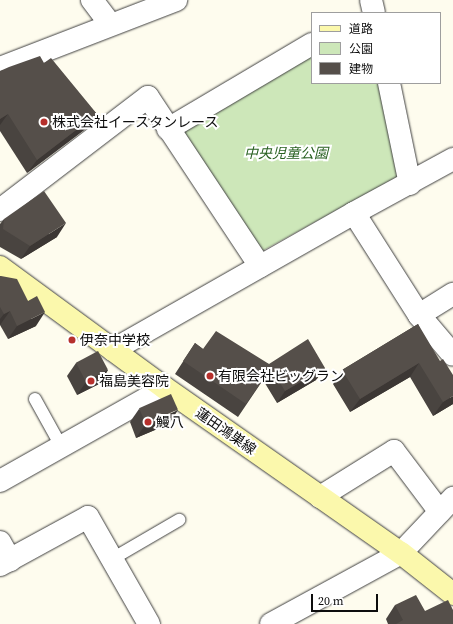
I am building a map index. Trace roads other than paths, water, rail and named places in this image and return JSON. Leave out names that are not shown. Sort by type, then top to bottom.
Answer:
[{"type":"main road","name":"蓮田鴻巣線","points":[[1,269],[165,388],[401,553],[453,594]]},
{"type":"street","points":[[92,0],[110,24]]},
{"type":"street","points":[[0,68],[110,24],[176,0]]},
{"type":"street","points":[[168,129],[311,45]]},
{"type":"street","points":[[389,84],[410,184]]},
{"type":"street","points":[[0,210],[148,97],[260,266]]},
{"type":"street","points":[[112,350],[354,213],[410,184],[453,159]]},
{"type":"street","points":[[354,213],[419,315],[453,355]]},
{"type":"street","points":[[419,315],[453,294]]},
{"type":"street","points":[[0,481],[165,388]]},
{"type":"street","points":[[280,622],[401,553],[446,505],[394,451],[320,497]]},
{"type":"street","points":[[3,556],[88,517],[149,624]]},
{"type":"lane","points":[[35,399],[61,446]]},
{"type":"lane","points":[[112,559],[179,520]]},
{"type":"place","name":"株式会社イースタンレース","points":[[44,122]]},
{"type":"place","name":"伊奈中学校","points":[[72,340]]},
{"type":"place","name":"有限会社ビッグラン","points":[[210,376]]},
{"type":"place","name":"福島美容院","points":[[91,381]]},
{"type":"place","name":"鰻八","points":[[148,422]]},
{"type":"park label","name":"中央児童公園","points":[[286,153]]}]
